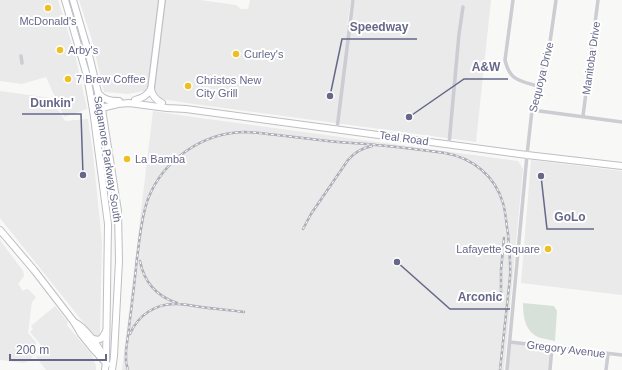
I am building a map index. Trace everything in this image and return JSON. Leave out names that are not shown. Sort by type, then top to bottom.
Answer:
[{"type":"main road","name":"Sagamore Parkway South","points":[[65,0],[87,76],[108,224],[105,370]]},
{"type":"main road","name":"Sagamore Parkway South","points":[[73,0],[88,51],[102,109],[118,211],[119,261],[113,370]]},
{"type":"main road","points":[[135,100],[147,95],[150,89]]},
{"type":"main road","points":[[150,89],[154,98],[162,103]]},
{"type":"main road","points":[[98,91],[106,100],[119,103]]},
{"type":"main road","name":"Teal Road","points":[[93,110],[135,100],[162,103],[186,109]]},
{"type":"main road","name":"Teal Road","points":[[119,103],[186,109],[527,155],[622,166]]},
{"type":"main road","points":[[105,132],[107,113],[119,103]]},
{"type":"main road","points":[[0,230],[34,270],[93,349],[113,370]]},
{"type":"main road","points":[[74,322],[91,338],[100,350],[106,362]]},
{"type":"main road","points":[[91,338],[96,340],[101,339],[104,336],[107,327]]},
{"type":"street","points":[[150,89],[162,0]]},
{"type":"street","points":[[336,129],[353,0]]},
{"type":"street","points":[[513,0],[505,60],[507,68],[510,74],[515,78],[537,86]]},
{"type":"street","name":"Sequoya Drive","points":[[507,370],[532,110],[537,86],[549,49],[556,0]]},
{"type":"street","name":"Manitoba Drive","points":[[583,116],[598,0]]},
{"type":"street","points":[[448,144],[463,7]]},
{"type":"street","points":[[20,56],[22,63]]},
{"type":"street","points":[[532,110],[622,122]]},
{"type":"street","name":"Gregory Avenue","points":[[510,342],[622,356]]},
{"type":"street","points":[[550,370],[552,347]]},
{"type":"street","points":[[606,370],[608,354]]},
{"type":"shaded area","points":[[0,0],[58,0],[75,54],[87,109],[64,117],[46,77],[22,84],[0,81]]},
{"type":"shaded area","points":[[79,0],[159,0],[148,90],[128,94],[104,92],[92,40]]},
{"type":"shaded area","points":[[164,0],[200,0],[236,5],[241,9],[248,9],[250,0],[351,0],[347,25],[351,26],[355,0],[491,0],[476,142],[194,104],[155,97],[153,90]]},
{"type":"shaded area","points":[[0,91],[51,98],[65,121],[88,119],[102,242],[99,336],[96,337],[91,332],[0,218]]},
{"type":"shaded area","points":[[153,111],[518,161],[523,169],[504,370],[122,370]]},
{"type":"shaded area","points":[[531,160],[622,171],[622,295],[521,283]]},
{"type":"shaded area","points":[[0,240],[23,271],[24,276],[18,284],[23,291],[28,289],[36,297],[32,302],[28,333],[36,342],[35,356],[24,363],[0,360]]},
{"type":"shaded area","points":[[523,303],[554,306],[557,311],[555,341],[541,338],[531,332],[524,319]]},
{"type":"shaded area","points":[[55,306],[67,321],[67,325],[92,355],[96,370],[46,370],[36,357],[43,352],[39,347],[41,345],[30,332],[33,329],[31,326]]},
{"type":"shaded area","points":[[510,342],[552,347],[550,370],[507,370]]},
{"type":"railway","points":[[128,370],[126,351],[141,228],[148,199],[163,172],[186,151],[213,137],[244,132],[445,153],[465,159],[482,170],[489,177],[499,193],[504,207],[508,234],[510,277],[500,370]]},
{"type":"railway","points":[[303,229],[311,214],[348,160],[358,151],[372,146]]},
{"type":"railway","points":[[501,297],[501,270],[504,238]]},
{"type":"railway","points":[[140,261],[142,269],[152,287],[163,296],[177,303]]},
{"type":"railway","points":[[130,334],[133,327],[143,316],[155,308],[169,304],[244,312]]},
{"type":"place","name":"McDonald's","points":[[48,8]]},
{"type":"place","name":"Arby's","points":[[60,50]]},
{"type":"place","name":"Curley's","points":[[236,54]]},
{"type":"place","name":"7 Brew Coffee","points":[[68,79]]},
{"type":"place","name":"Christos New City Grill","points":[[188,86]]},
{"type":"place","name":"Speedway","points":[[330,96]]},
{"type":"place","name":"A&W","points":[[409,117]]},
{"type":"place","name":"La Bamba","points":[[127,159]]},
{"type":"place","name":"Dunkin'","points":[[83,175]]},
{"type":"place","name":"GoLo","points":[[541,176]]},
{"type":"place","name":"Lafayette Square","points":[[548,249]]},
{"type":"place","name":"Arconic","points":[[397,262]]}]
